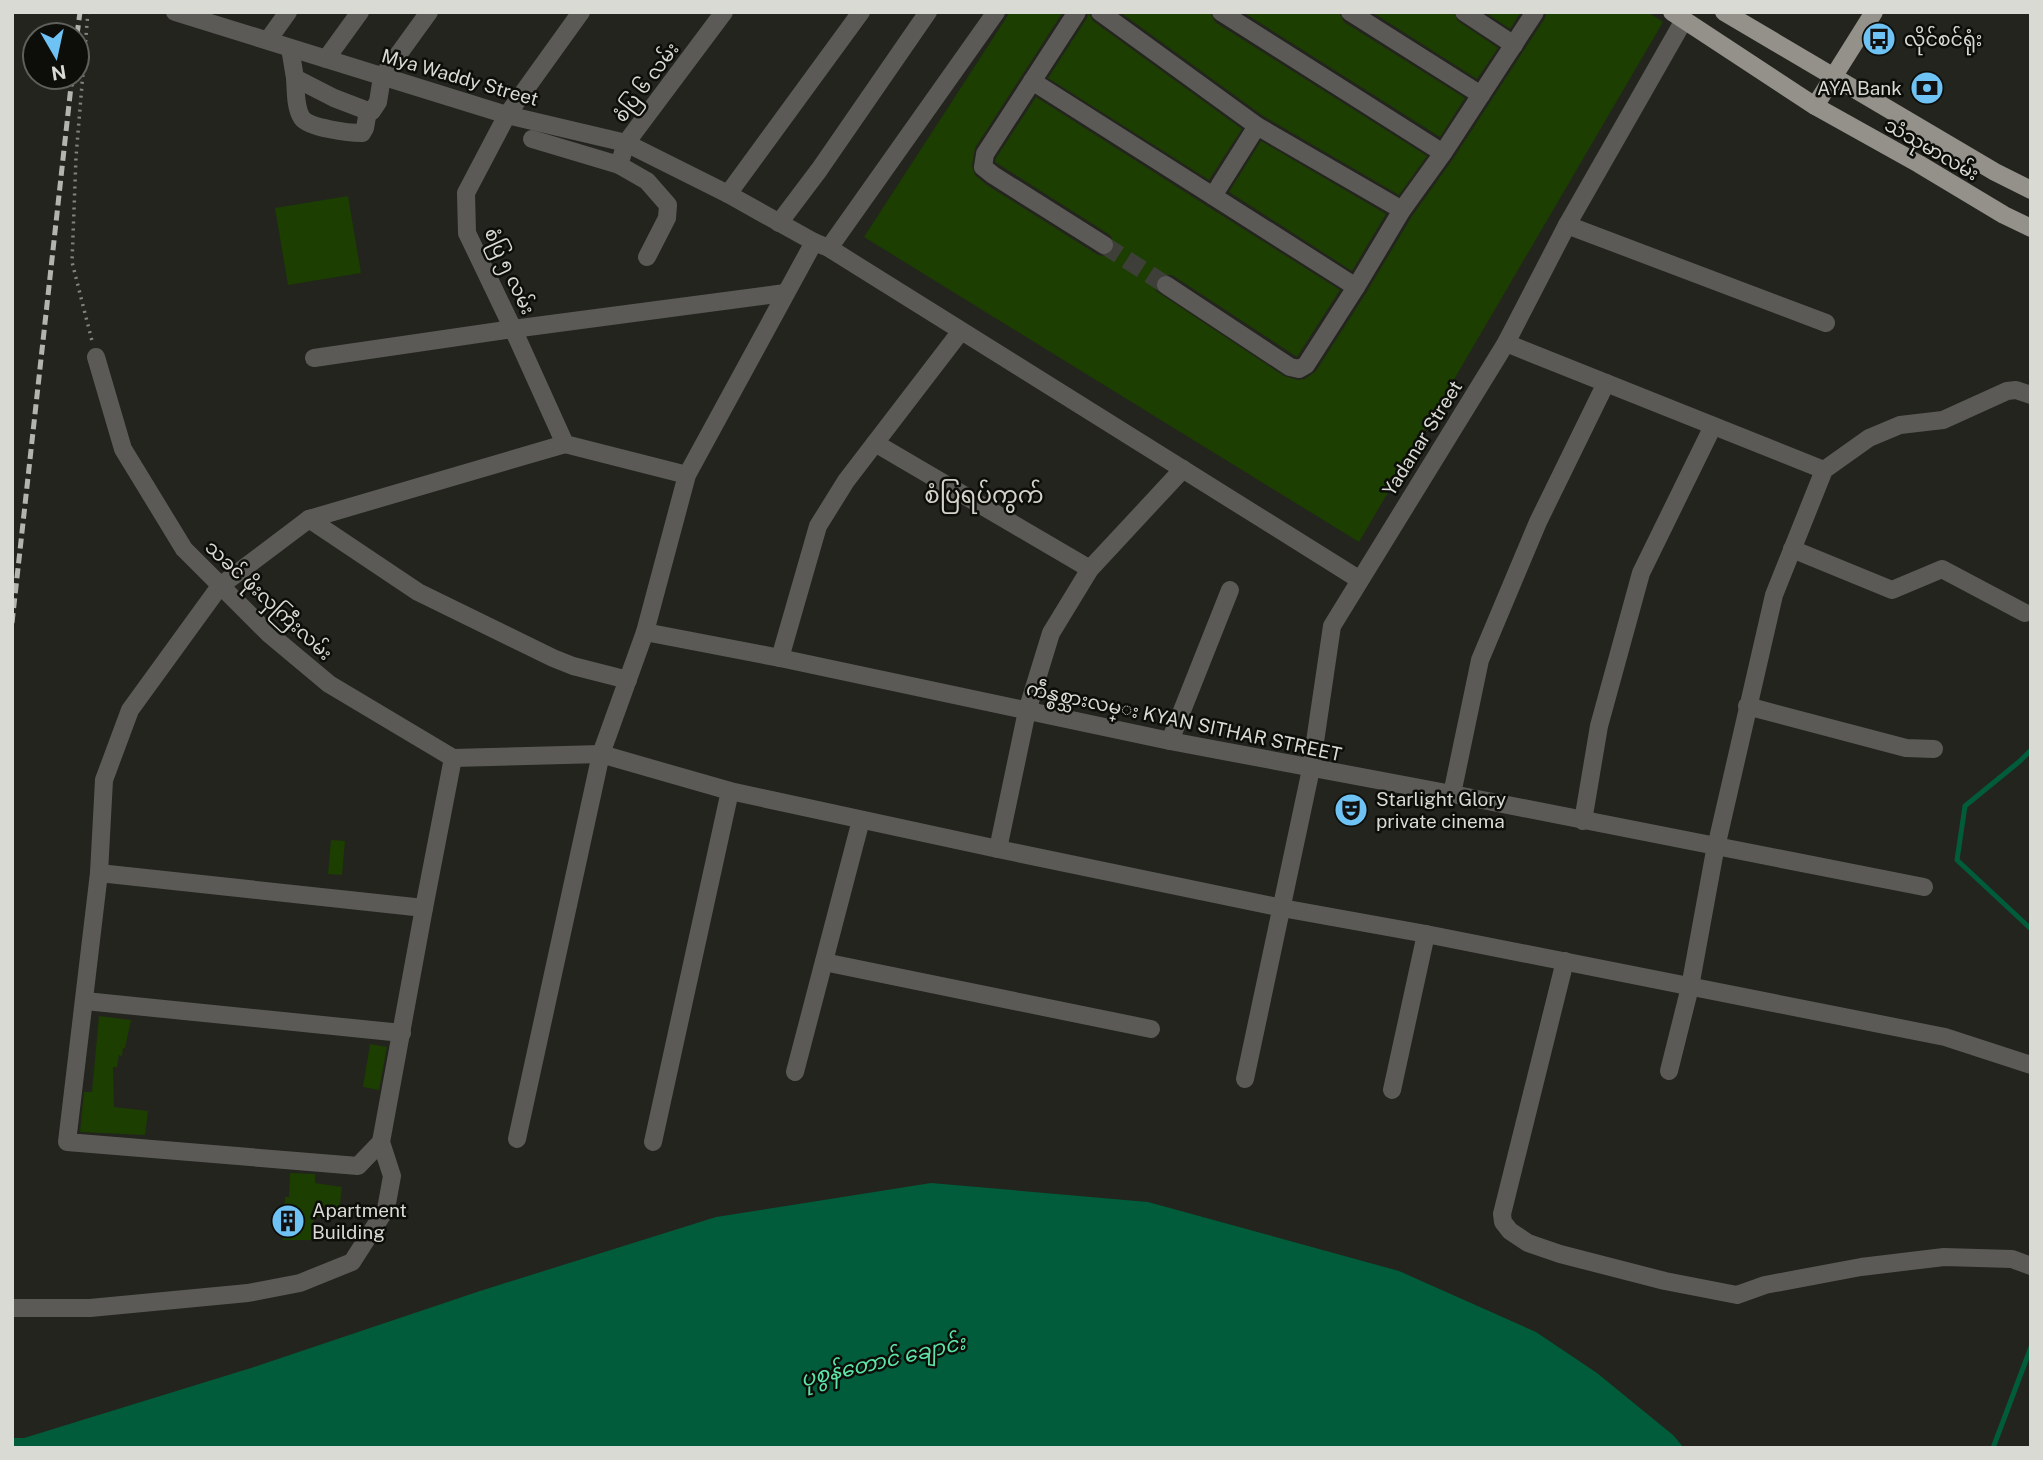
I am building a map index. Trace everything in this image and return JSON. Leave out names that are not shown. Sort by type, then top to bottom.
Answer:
[{"type":"main road","name":"သံသုမာလမ်း","points":[[1724,12],[2031,190]]},
{"type":"main road","points":[[1815,106],[1874,12]]},
{"type":"main road","name":"သံသုမာလမ်း","points":[[1678,16],[1815,106],[2031,229]]},
{"type":"street","name":"Mya Waddy Street","points":[[174,12],[215,18],[290,48],[507,115],[626,143],[821,245],[1360,580]]},
{"type":"street","points":[[268,40],[288,12]]},
{"type":"street","points":[[326,59],[360,12]]},
{"type":"street","points":[[295,78],[334,98],[372,111],[378,102],[382,77],[429,12]]},
{"type":"street","name":"စံပြ ၅ လမ်း","points":[[565,444],[467,233],[466,193],[507,115],[581,12]]},
{"type":"street","name":"စံပြ ၆ လမ်း","points":[[619,165],[626,143],[724,12]]},
{"type":"street","points":[[728,194],[861,12]]},
{"type":"street","points":[[779,223],[819,170],[928,12]]},
{"type":"street","points":[[517,1139],[601,754],[645,632],[687,475],[785,293],[996,12]]},
{"type":"street","points":[[1077,12],[985,154],[983,167],[1104,245]]},
{"type":"street","points":[[1100,12],[1256,125],[1402,210]]},
{"type":"street","points":[[1221,12],[1443,153]]},
{"type":"street","points":[[1350,12],[1481,95]]},
{"type":"street","points":[[1464,12],[1514,45]]},
{"type":"street","points":[[1166,285],[1290,367],[1299,369],[1306,365],[1402,210],[1443,153],[1535,12]]},
{"type":"street","name":"Yadanar Street","points":[[1245,1079],[1311,769],[1332,626],[1506,343],[1678,16]]},
{"type":"street","points":[[290,48],[301,117],[308,122],[349,133],[362,133],[368,111]]},
{"type":"street","points":[[1032,80],[1356,287]]},
{"type":"street","points":[[1213,196],[1256,125]]},
{"type":"street","points":[[532,139],[619,165],[648,181],[668,205],[667,218],[647,257]]},
{"type":"street","points":[[1567,225],[1826,323]]},
{"type":"street","points":[[314,358],[785,293]]},
{"type":"street","points":[[780,658],[818,526],[846,481],[961,331]]},
{"type":"street","points":[[1506,343],[1824,470]]},
{"type":"street","name":"သခင် ဖိုးလှကြီးလမ်း","points":[[96,357],[123,449],[184,549],[268,633],[328,684],[453,758]]},
{"type":"street","points":[[1452,794],[1480,660],[1538,522],[1606,383]]},
{"type":"street","points":[[1669,1071],[1690,987],[1717,846],[1773,595],[1824,470],[1868,438],[1900,425],[1943,421],[2007,391],[2016,390],[2031,394]]},
{"type":"street","points":[[1583,821],[1599,726],[1641,573],[1713,426]]},
{"type":"street","points":[[875,443],[1090,569]]},
{"type":"street","points":[[381,1142],[358,1166],[67,1142],[99,873],[104,780],[130,710],[220,586],[309,519],[565,444],[687,475]]},
{"type":"street","points":[[998,849],[1027,710],[1051,633],[1090,569],[1183,469]]},
{"type":"street","points":[[309,519],[430,598],[521,644],[573,667],[628,680]]},
{"type":"street","points":[[1792,549],[1892,590],[1941,569],[2025,613]]},
{"type":"street","points":[[1170,741],[1230,590]]},
{"type":"street","name":"ကဵန္စစ္သားလမ္း KYAN SITHAR STREET","points":[[645,632],[1170,741],[1924,887]]},
{"type":"street","points":[[1747,706],[1906,748],[1934,749]]},
{"type":"street","points":[[12,1308],[90,1308],[248,1293],[300,1283],[352,1262],[386,1209],[392,1176],[381,1142],[453,758],[601,754],[730,791],[861,820],[1282,908],[1945,1037],[2031,1065]]},
{"type":"street","points":[[653,1142],[730,791]]},
{"type":"street","points":[[795,1072],[861,820]]},
{"type":"street","points":[[99,873],[424,908]]},
{"type":"street","points":[[1392,1090],[1426,934]]},
{"type":"street","points":[[1565,961],[1502,1214],[1503,1222],[1510,1231],[1528,1243],[1665,1281],[1737,1295],[1765,1285],[1861,1267],[1944,1258],[2012,1259],[2031,1266]]},
{"type":"street","points":[[824,962],[1151,1029]]},
{"type":"street","points":[[85,1000],[402,1033]]},
{"type":"path","points":[[88,12],[76,157],[72,262],[96,357]]},
{"type":"water","name":"ပုစွန်တောင် ချောင်း","points":[[931,1183],[1148,1202],[1399,1271],[1536,1332],[1597,1373],[1673,1435],[1684,1448],[12,1448],[12,1438],[24,1438],[251,1368],[480,1291],[716,1217]]},
{"type":"building","points":[[1010,12],[1063,12],[975,148],[972,166],[975,175],[1098,255],[1104,256],[1113,252],[1115,245],[1110,235],[995,162],[1036,97],[1340,290],[1297,357],[1172,275],[1157,278],[1156,291],[1284,376],[1298,380],[1305,379],[1316,371],[1412,216],[1453,159],[1545,18],[1546,12],[1648,12],[1663,22],[1359,542],[864,237]]},
{"type":"building","points":[[1088,12],[1093,21],[1242,129],[1209,180],[1048,78],[1087,18]]},
{"type":"building","points":[[1120,12],[1210,12],[1215,22],[1427,156],[1399,195],[1263,116]]},
{"type":"building","points":[[1243,12],[1339,12],[1344,22],[1465,98],[1440,137]]},
{"type":"building","points":[[1372,12],[1453,12],[1458,21],[1498,48],[1477,79]]},
{"type":"building","points":[[1485,12],[1521,12],[1510,29]]},
{"type":"building","points":[[1261,141],[1386,214],[1352,271],[1229,192]]},
{"type":"building","points":[[348,196],[361,273],[288,285],[275,208]]},
{"type":"building","points":[[331,840],[345,841],[342,875],[328,874]]},
{"type":"building","points":[[99,1016],[131,1020],[122,1056],[119,1055],[117,1067],[113,1067],[114,1107],[148,1111],[145,1135],[80,1132],[84,1092],[92,1092]]},
{"type":"building","points":[[370,1044],[387,1047],[379,1090],[363,1087]]},
{"type":"building","points":[[290,1173],[315,1174],[315,1183],[342,1187],[339,1210],[326,1208],[325,1217],[314,1217],[313,1240],[283,1240],[285,1197],[289,1197]]},
{"type":"waterway","points":[[2031,750],[1965,806],[1957,860],[2031,929]]},
{"type":"waterway","points":[[1993,1448],[2031,1347]]},
{"type":"tunnel","points":[[1104,245],[1166,285]]},
{"type":"railway","points":[[79,21],[80,12]]},
{"type":"railway","points":[[12,623],[70,91]]},
{"type":"place","name":"လိုင်စင်ရုံး","points":[[1879,39]]},
{"type":"place","name":"AYA Bank","points":[[1927,88]]},
{"type":"place","name":"Starlight Glory private cinema","points":[[1351,810]]},
{"type":"place","name":"Apartment Building","points":[[288,1221]]},
{"type":"district","name":"စံပြရပ်ကွက်","points":[[984,495]]}]
